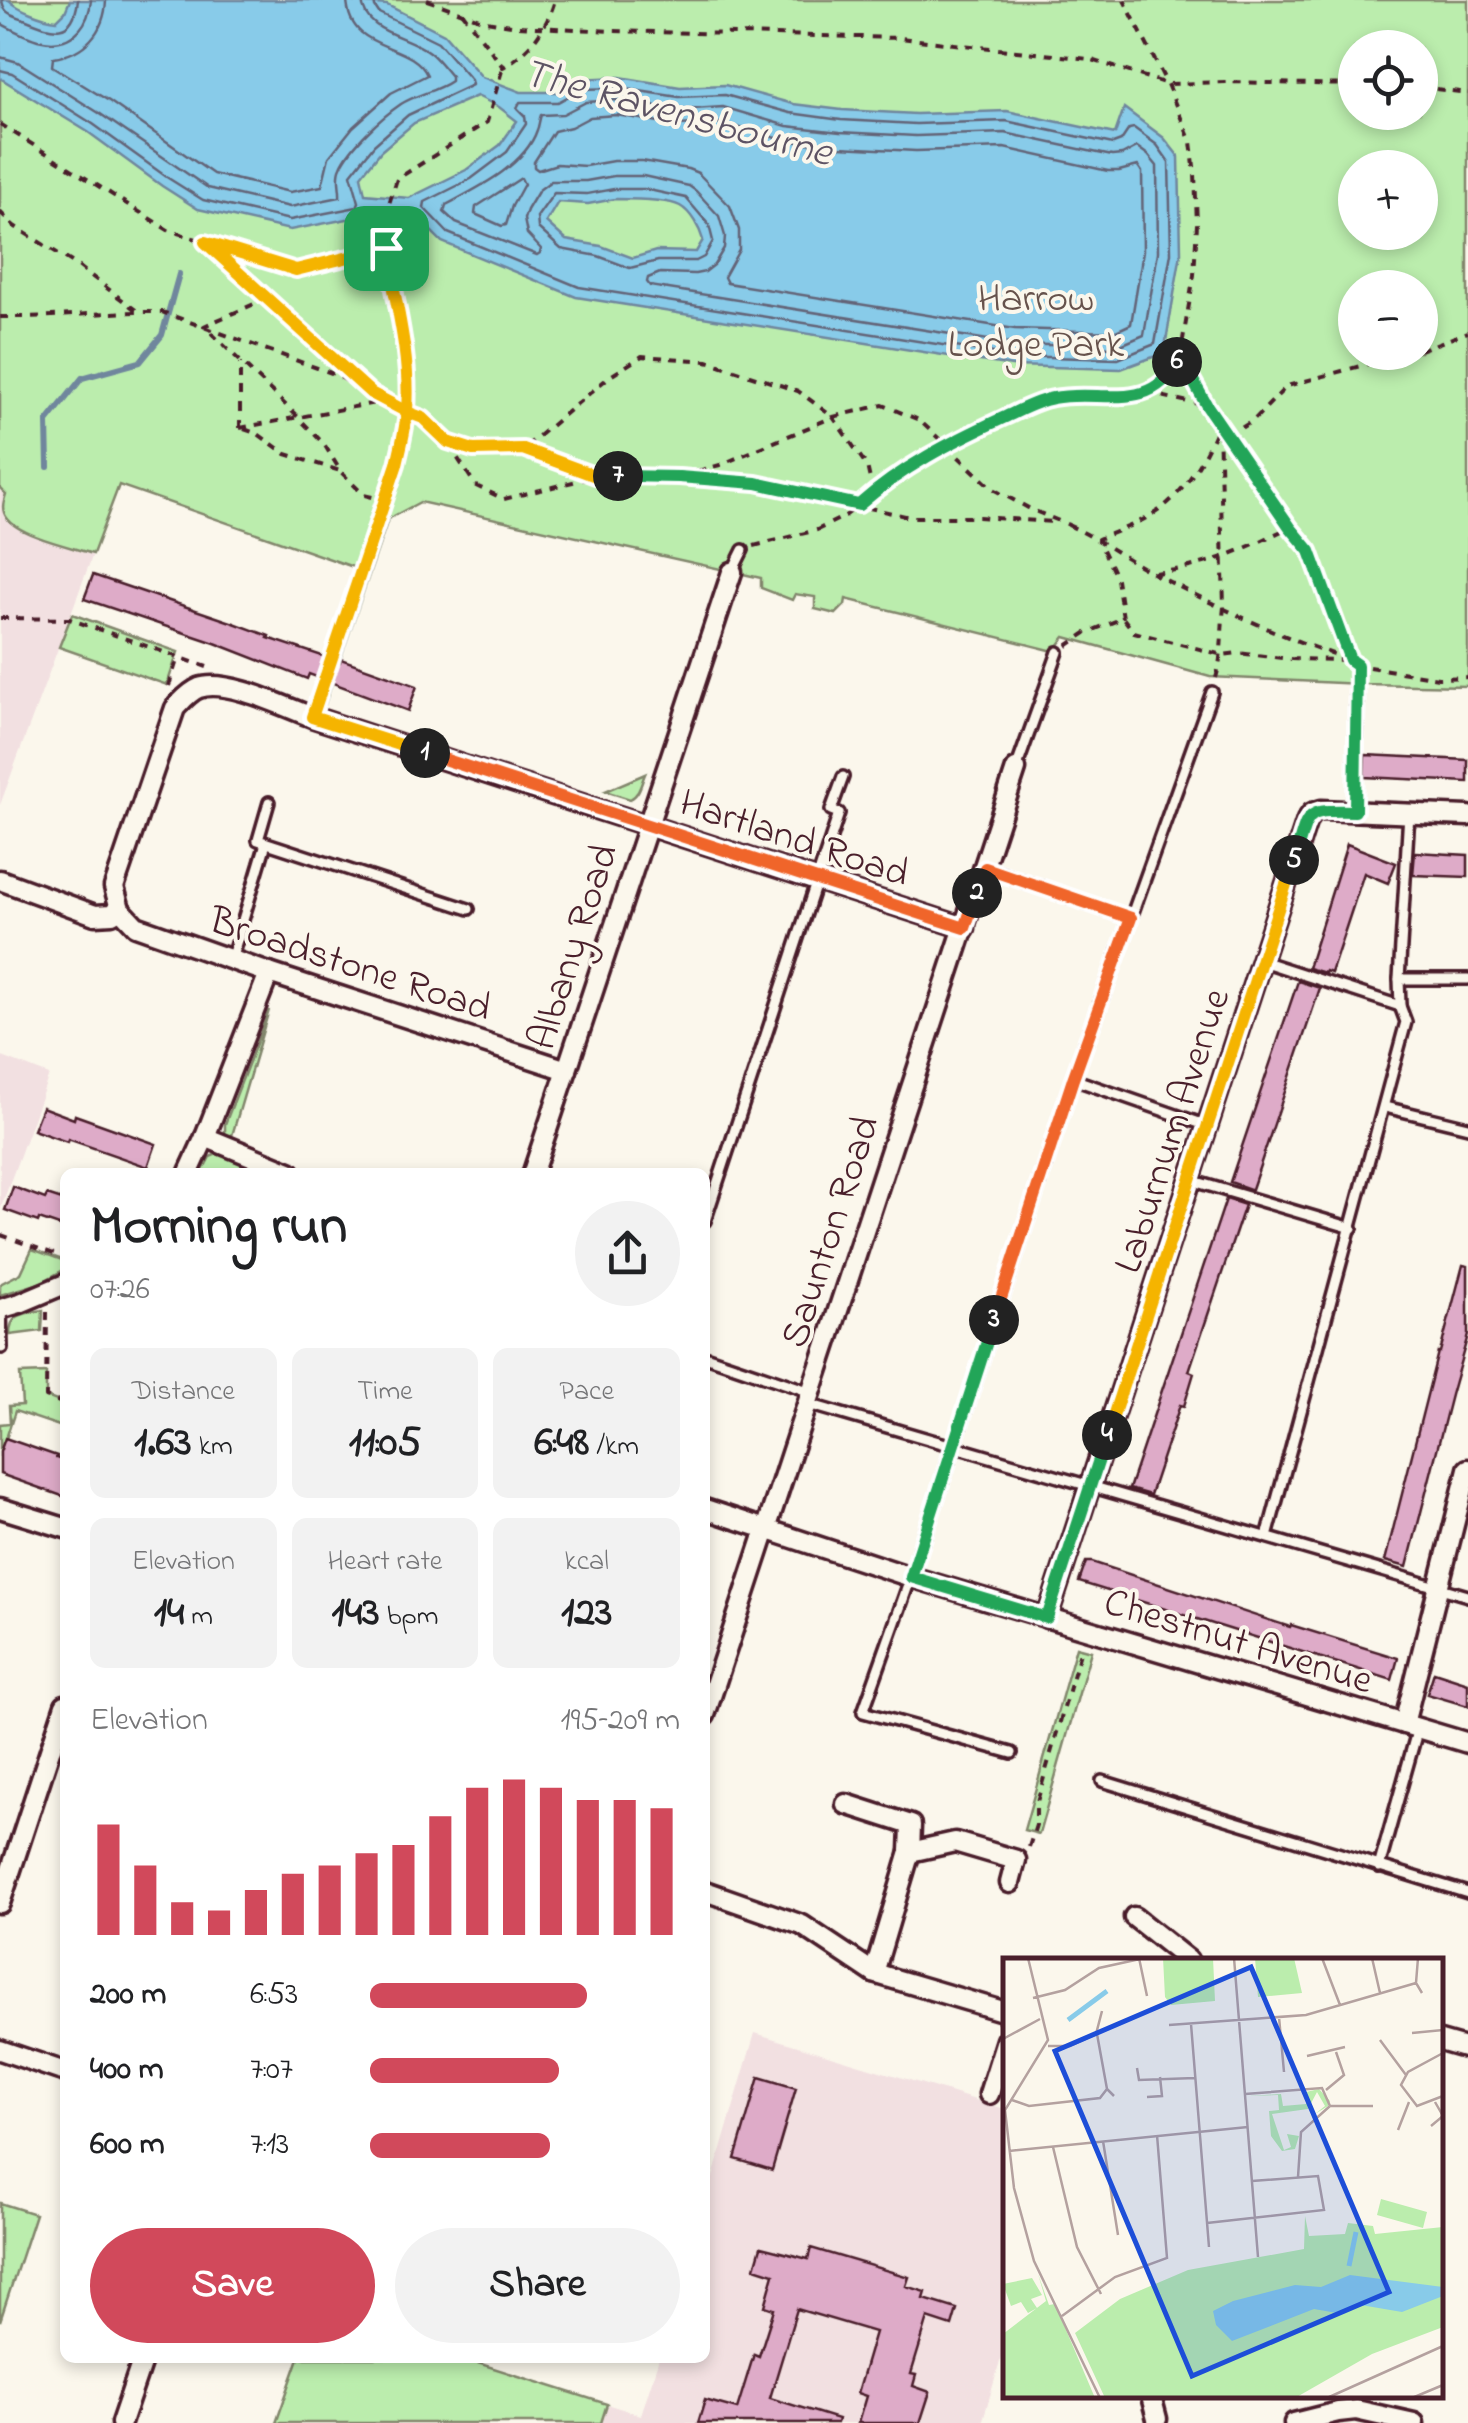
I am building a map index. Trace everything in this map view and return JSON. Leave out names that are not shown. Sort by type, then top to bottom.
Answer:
[{"type":"street","name":"Albany Road","points":[[534,1168],[732,572]]},
{"type":"street","name":"Hartland Road","points":[[120,908],[114,887],[175,708],[202,686],[229,688],[965,928]]},
{"type":"street","name":"Saunton Road","points":[[710,1700],[1016,769]]},
{"type":"street","name":"Laburnum Avenue","points":[[1047,1618],[1307,820],[1321,810],[1468,816]]},
{"type":"street","points":[[0,880],[95,914],[112,914],[120,908]]},
{"type":"street","name":"Broadstone Road","points":[[120,908],[136,926],[567,1070]]},
{"type":"street","points":[[191,1168],[269,973]]},
{"type":"street","points":[[205,1138],[280,1168]]},
{"type":"street","points":[[0,1308],[60,1286]]},
{"type":"street","points":[[1411,1726],[1438,1587],[1468,1469]]},
{"type":"street","points":[[0,1508],[60,1526]]},
{"type":"street","name":"Chestnut Avenue","points":[[710,1511],[911,1577],[1468,1744]]},
{"type":"street","points":[[0,1903],[60,1720]]},
{"type":"street","points":[[846,1804],[910,1825],[910,1852],[874,1974]]},
{"type":"street","points":[[910,1852],[955,1842],[1016,1860],[1010,1883]]},
{"type":"street","points":[[710,1893],[802,1925],[874,1974],[1003,2011]]},
{"type":"street","points":[[1134,1917],[1185,1958]]},
{"type":"street","points":[[1443,2042],[1468,2050]]},
{"type":"street","points":[[0,2050],[60,2070]]},
{"type":"street","points":[[989,2094],[1003,2050]]},
{"type":"street","points":[[121,2423],[141,2363]]},
{"type":"street","points":[[1294,2423],[1356,2410],[1414,2423]]},
{"type":"lane","points":[[732,572],[743,550]]},
{"type":"lane","points":[[1016,769],[1058,652]]},
{"type":"lane","points":[[1354,662],[1355,811]]},
{"type":"lane","points":[[1012,1753],[863,1712],[911,1577],[1073,1079],[1212,692]]},
{"type":"lane","points":[[710,1205],[839,812],[831,810],[842,777]]},
{"type":"lane","points":[[269,802],[258,840],[469,910]]},
{"type":"lane","points":[[1267,1537],[1406,1022],[1400,1006],[1400,979],[1409,813]]},
{"type":"lane","points":[[231,960],[266,843]]},
{"type":"lane","points":[[985,868],[1131,918]]},
{"type":"lane","points":[[1262,960],[1400,1006]]},
{"type":"lane","points":[[1400,979],[1468,979]]},
{"type":"lane","points":[[1073,1079],[1208,1126]]},
{"type":"lane","points":[[1385,1107],[1468,1126]]},
{"type":"lane","points":[[1190,1180],[1352,1228]]},
{"type":"lane","points":[[0,1308],[2,1348]]},
{"type":"lane","points":[[710,1358],[953,1448],[1468,1596]]},
{"type":"lane","points":[[1379,1867],[1411,1726]]},
{"type":"lane","points":[[1102,1781],[1468,1893]]},
{"type":"path","points":[[427,0],[486,21],[544,27],[900,38],[1089,59],[1166,84],[1338,84]]},
{"type":"path","points":[[503,67],[522,56],[544,27],[556,0]]},
{"type":"path","points":[[743,550],[817,530],[845,516],[901,472],[947,444],[1054,397],[1126,396],[1144,393],[1163,382],[1180,357],[1194,275],[1195,174],[1191,142],[1124,0]]},
{"type":"path","points":[[312,717],[397,464],[407,412],[406,364],[386,248],[385,216],[397,179],[487,122],[502,75],[503,67],[462,12]]},
{"type":"path","points":[[1438,90],[1468,94]]},
{"type":"path","points":[[0,124],[168,230],[205,242],[296,270],[386,248]]},
{"type":"path","points":[[0,212],[14,226],[78,266],[137,311]]},
{"type":"path","points":[[205,242],[371,393]]},
{"type":"path","points":[[204,326],[268,298]]},
{"type":"path","points":[[0,317],[137,311],[178,316],[334,374],[423,418],[448,442],[476,486],[504,499],[596,476],[679,477],[756,483],[910,517],[1044,519],[1069,525]]},
{"type":"path","points":[[204,326],[324,444],[341,472],[364,495],[385,500]]},
{"type":"path","points":[[1438,343],[1468,332]]},
{"type":"path","points":[[523,449],[609,377],[642,356],[707,362],[798,391],[833,417],[867,466],[873,493]]},
{"type":"path","points":[[1180,357],[1219,424],[1310,551],[1354,662]]},
{"type":"path","points":[[240,361],[240,428]]},
{"type":"path","points":[[1228,436],[1254,420],[1286,386],[1351,370]]},
{"type":"path","points":[[1144,393],[1207,406]]},
{"type":"path","points":[[240,428],[386,401]]},
{"type":"path","points":[[679,477],[720,465],[833,417],[883,405],[920,420],[993,489],[1098,539],[1154,573],[1270,631],[1354,662]]},
{"type":"path","points":[[1098,539],[1134,524],[1169,502],[1205,457],[1219,424]]},
{"type":"path","points":[[1212,692],[1223,655],[1219,424]]},
{"type":"path","points":[[240,428],[258,434],[286,454],[341,472]]},
{"type":"path","points":[[448,442],[473,450],[523,449],[596,476]]},
{"type":"path","points":[[1154,573],[1188,569],[1224,558],[1290,527]]},
{"type":"path","points":[[1098,539],[1117,579],[1123,618],[1134,632],[1223,655],[1354,662],[1438,678],[1468,678]]},
{"type":"path","points":[[0,618],[70,619],[213,670],[229,688]]},
{"type":"path","points":[[1058,652],[1086,633],[1123,618]]},
{"type":"path","points":[[1,1235],[60,1256]]},
{"type":"path","points":[[47,1292],[46,1397],[60,1402]]},
{"type":"path","points":[[1016,1860],[1026,1857],[1036,1824],[1036,1804],[1086,1630]]},
{"type":"shaded area","points":[[0,488],[6,494],[4,514],[22,530],[93,554],[0,805]]},
{"type":"shaded area","points":[[0,1056],[49,1075],[0,1210]]},
{"type":"shaded area","points":[[755,2033],[1003,2108],[1003,2352],[982,2423],[276,2423],[297,2363],[478,2363],[641,2415],[657,2363],[710,2363],[710,2187]]},
{"type":"green space","name":"Harrow Lodge Park","points":[[0,0],[1468,0],[1468,686],[1210,677],[1065,637],[1054,651],[846,599],[836,614],[815,609],[815,597],[795,594],[792,600],[761,588],[761,578],[420,502],[388,519],[325,704],[313,700],[359,569],[119,485],[93,554],[13,524],[4,512],[6,494],[0,488]]},
{"type":"green space","points":[[72,614],[178,652],[167,685],[59,647]]},
{"type":"green space","points":[[645,774],[630,799],[605,791]]},
{"type":"green space","points":[[269,1010],[231,1139],[225,1133],[225,1124]]},
{"type":"green space","points":[[227,1154],[263,1168],[204,1168],[210,1157]]},
{"type":"green space","points":[[32,1249],[60,1259],[60,1272],[40,1283],[0,1295],[0,1284],[21,1273]]},
{"type":"green space","points":[[43,1310],[42,1331],[10,1335],[16,1318]]},
{"type":"green space","points":[[46,1373],[46,1397],[60,1402],[60,1426],[15,1411],[0,1457],[0,1424],[10,1423],[9,1406],[22,1405],[20,1374]]},
{"type":"green space","points":[[1076,1647],[1091,1651],[1039,1834],[1024,1830]]},
{"type":"green space","points":[[0,2203],[35,2214],[0,2321]]},
{"type":"green space","points":[[297,2363],[478,2363],[607,2404],[601,2423],[276,2423]]},
{"type":"water","name":"The Ravensbourne","points":[[0,0],[57,20],[70,0],[333,0],[387,5],[444,34],[482,77],[521,92],[557,92],[579,79],[620,77],[680,87],[725,85],[793,104],[842,110],[916,114],[1007,111],[1115,134],[1124,108],[1164,138],[1179,157],[1181,253],[1164,353],[1121,369],[1012,366],[576,297],[442,242],[414,214],[389,211],[290,230],[198,209],[88,132],[0,78]],"holes":[[[477,96],[517,121],[500,145],[466,170],[409,198],[365,194],[361,176],[381,151],[414,123]],[[615,199],[680,206],[688,212],[703,240],[696,252],[656,251],[633,258],[601,246],[566,240],[546,222],[558,202],[588,204]]]},
{"type":"building","points":[[93,575],[417,686],[408,711],[84,599]]},
{"type":"building","points":[[1365,755],[1468,760],[1468,782],[1364,777]]},
{"type":"building","points":[[1347,844],[1396,863],[1388,883],[1364,873],[1331,973],[1325,973],[1308,968]]},
{"type":"building","points":[[1415,852],[1468,855],[1468,877],[1413,875]]},
{"type":"building","points":[[1298,981],[1320,988],[1250,1189],[1230,1182]]},
{"type":"building","points":[[42,1107],[156,1144],[148,1167],[33,1130]]},
{"type":"building","points":[[13,1187],[45,1199],[47,1195],[60,1199],[60,1226],[39,1219],[38,1222],[5,1210]]},
{"type":"building","points":[[1226,1199],[1245,1205],[1189,1371],[1194,1373],[1184,1406],[1180,1405],[1150,1495],[1129,1489]]},
{"type":"building","points":[[1463,1265],[1468,1266],[1468,1335],[1407,1567],[1385,1561]]},
{"type":"building","points":[[5,1438],[57,1456],[60,1495],[0,1474],[0,1452]]},
{"type":"building","points":[[1086,1562],[1398,1658],[1392,1680],[1079,1582]]},
{"type":"building","points":[[1434,1672],[1468,1683],[1468,1706],[1427,1694]]},
{"type":"building","points":[[759,2077],[796,2088],[772,2170],[735,2159]]},
{"type":"building","points":[[761,2247],[808,2259],[811,2248],[909,2277],[906,2286],[926,2292],[924,2299],[957,2309],[952,2326],[928,2318],[911,2374],[916,2375],[913,2386],[930,2392],[920,2423],[858,2423],[866,2396],[857,2393],[875,2332],[797,2309],[770,2398],[838,2419],[837,2423],[698,2423],[705,2400],[737,2409],[754,2354],[759,2356],[774,2309],[765,2306],[774,2274],[755,2268]]},
{"type":"waterway","points":[[48,467],[47,422],[82,378],[140,362],[162,335],[179,274]]},
{"type":"route","points":[[386,248],[296,270],[205,242],[371,393],[407,412],[423,418],[448,442],[473,450],[523,449],[596,476],[756,483],[859,505],[901,472],[947,444],[1038,402],[1054,397],[1144,393],[1169,376],[1180,357],[1207,406],[1310,551],[1350,660],[1357,665],[1355,811],[1321,810],[1307,820],[1047,1618],[911,1577],[1073,1079],[1131,918],[985,868],[965,928],[312,717],[404,433],[407,412],[406,364],[386,248]]}]
